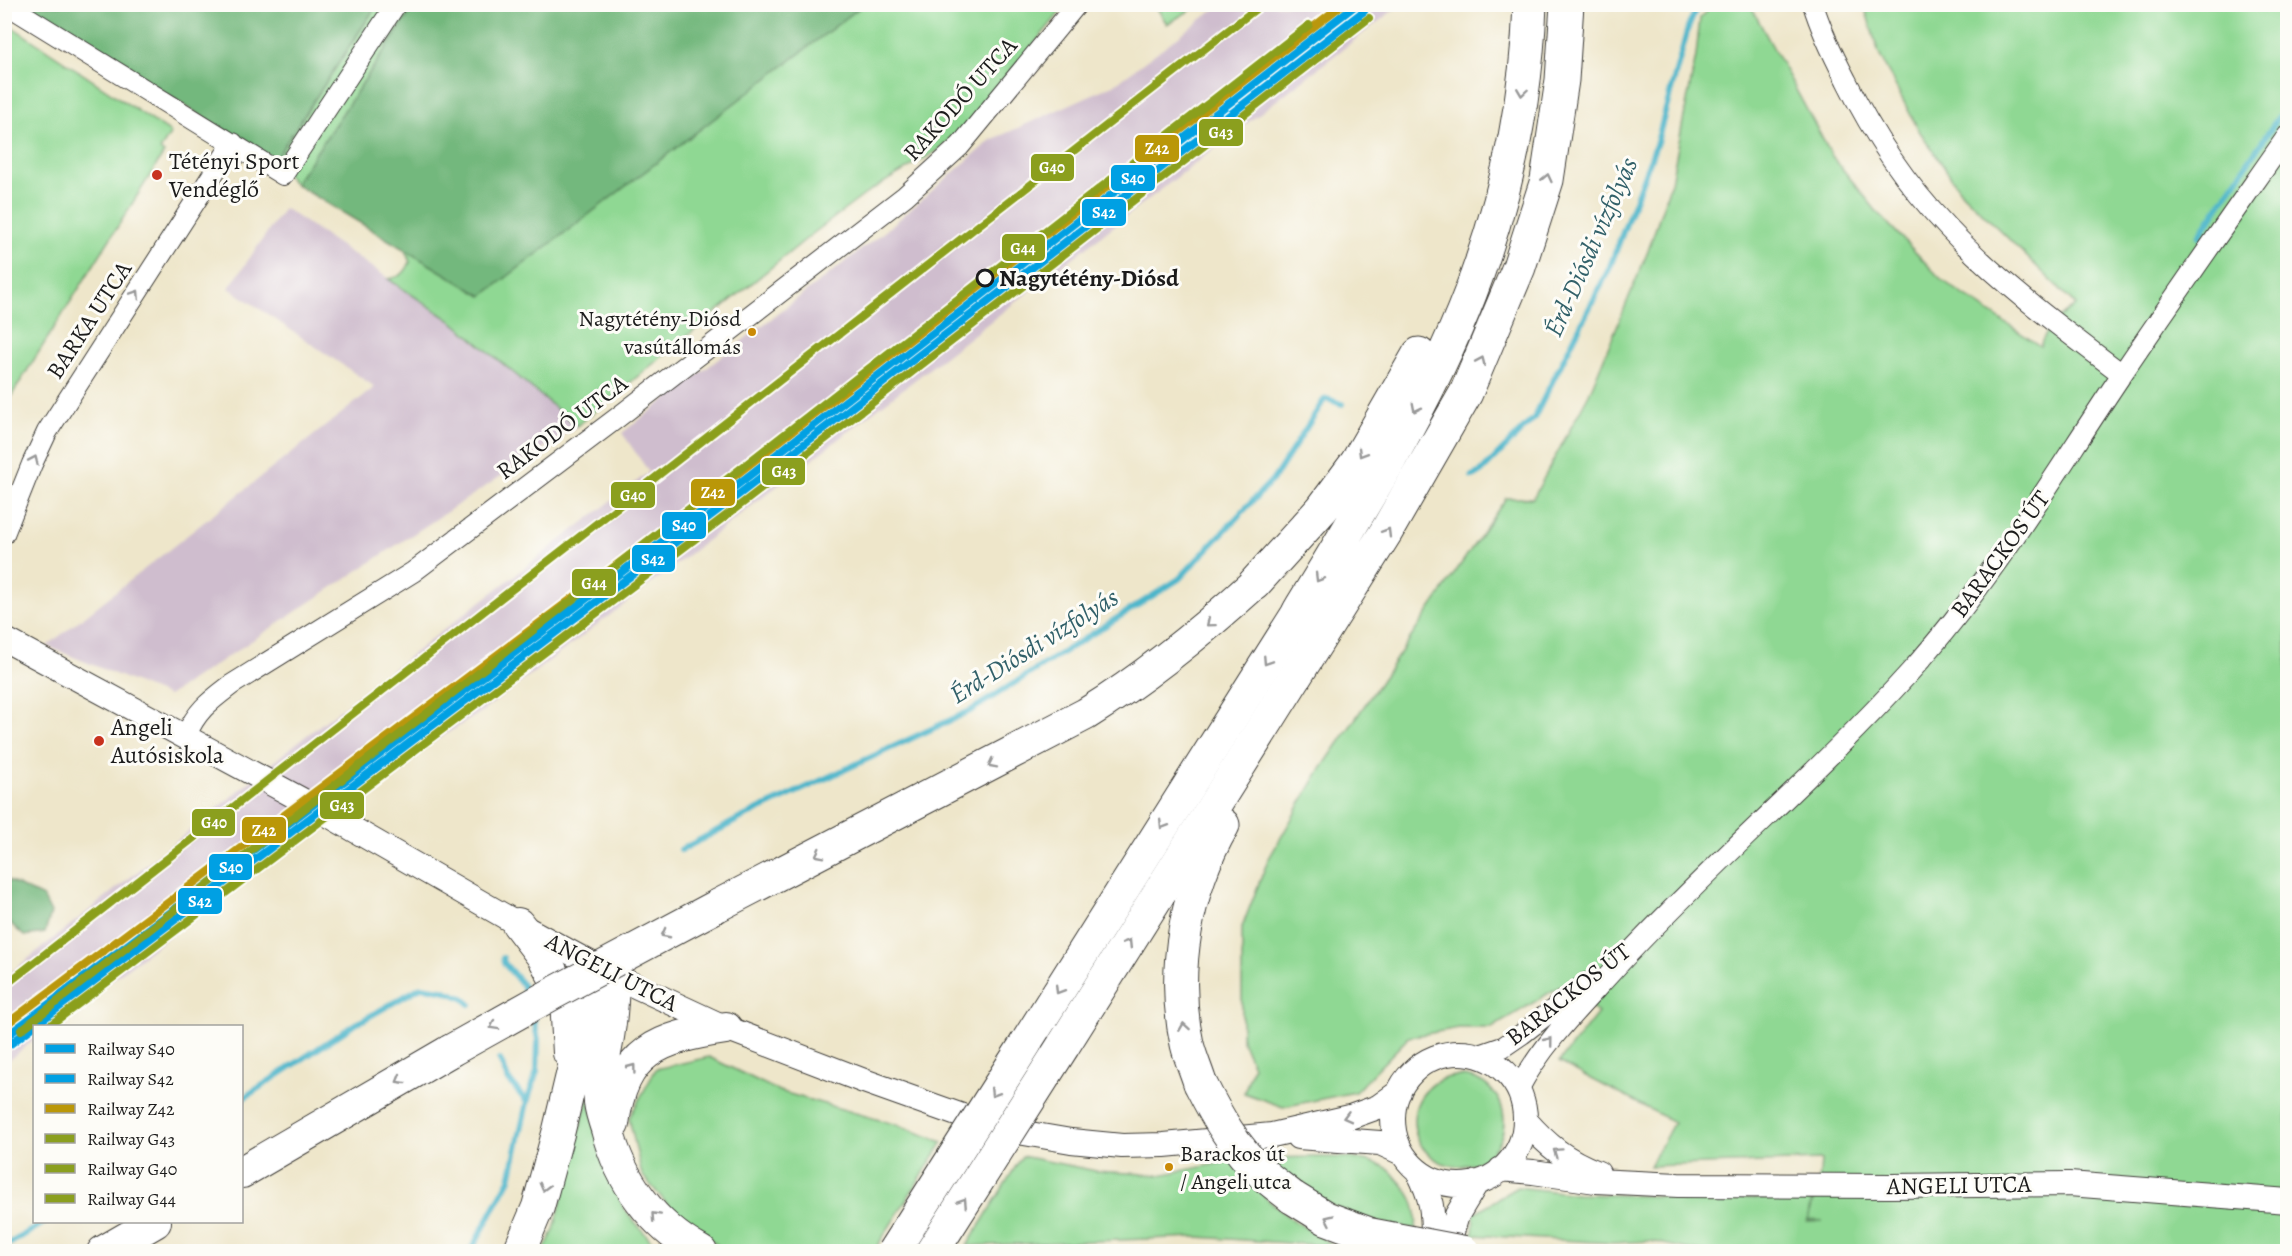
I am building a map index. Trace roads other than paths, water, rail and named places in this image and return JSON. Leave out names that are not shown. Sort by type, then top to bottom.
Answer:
[{"type":"highway","points":[[932,1251],[1386,532],[1466,393],[1519,267],[1547,180],[1561,92],[1566,18]]},
{"type":"highway","points":[[893,1251],[1299,611],[1402,436],[1433,375],[1477,276],[1502,199],[1519,114],[1530,19]]},
{"type":"highway","points":[[243,1171],[552,994],[1086,714],[1123,691],[1159,664],[1224,612],[1254,584],[1315,517],[1357,462],[1407,378],[1502,199]]},
{"type":"highway","points":[[1282,699],[1244,786],[1212,843],[1192,901],[1183,940],[1181,972],[1184,1024],[1188,1046],[1200,1083],[1215,1112],[1238,1146],[1261,1172],[1292,1197],[1326,1218],[1368,1234],[1449,1244]]},
{"type":"highway","points":[[518,924],[544,958],[566,999],[571,1079]]},
{"type":"highway","points":[[519,1251],[538,1207],[583,1029],[614,976]]},
{"type":"highway","points":[[614,976],[610,1029],[601,1066],[600,1103],[610,1143],[623,1174],[656,1219],[678,1238],[701,1251]]},
{"type":"highway","points":[[610,1143],[616,1100],[625,1078],[638,1060],[654,1046],[692,1033],[726,1028]]},
{"type":"highway","points":[[103,1251],[152,1223]]},
{"type":"street","points":[[6,4],[284,175],[396,4]]},
{"type":"street","name":"RAKODÓ UTCA","points":[[186,736],[192,720],[199,712],[231,685],[413,572],[905,196],[960,146],[1077,4]]},
{"type":"street","points":[[1813,4],[1827,43],[1854,97],[1884,147],[1946,226],[2019,293],[2122,374]]},
{"type":"street","name":"BARACKOS ÚT","points":[[1518,1090],[1547,1042],[1655,925],[1910,671],[1959,612],[2028,518],[2122,374],[2288,135]]},
{"type":"street","name":"BARKA UTCA","points":[[4,534],[47,432],[233,143]]},
{"type":"street","name":"ANGELI UTCA","points":[[4,639],[329,815],[518,924],[614,976],[726,1028],[968,1118],[1018,1132],[1071,1141],[1122,1146],[1164,1145],[1272,1135],[1350,1117],[1378,1107],[1399,1092]]},
{"type":"street","name":"BARACKOS ÚT","points":[[1477,1056],[1503,1047],[1531,1028],[1655,925]]},
{"type":"street","points":[[1462,1054],[1477,1056],[1501,1069],[1511,1078],[1518,1090],[1523,1105],[1524,1120],[1521,1141],[1513,1158],[1501,1169],[1478,1182],[1465,1186],[1428,1178],[1418,1171],[1402,1153],[1397,1142],[1393,1107],[1407,1078],[1418,1067],[1432,1059],[1462,1054]]},
{"type":"street","name":"ANGELI UTCA","points":[[1524,1120],[1548,1145],[1574,1164],[1629,1182]]},
{"type":"street","name":"ANGELI UTCA","points":[[1272,1135],[1380,1143],[1402,1153]]},
{"type":"street","name":"ANGELI UTCA","points":[[1501,1169],[1596,1181],[1727,1186],[2069,1184],[2288,1201]]},
{"type":"street","points":[[1418,1171],[1430,1194],[1433,1211],[1449,1244]]},
{"type":"street","points":[[1449,1244],[1457,1215],[1478,1182]]},
{"type":"waterway","name":"Érd-Diósdi vízfolyás","points":[[1472,476],[1481,472],[1534,418],[1609,269],[1657,142],[1688,28],[1698,4]]},
{"type":"waterway","points":[[2199,236],[2288,103]]},
{"type":"waterway","name":"Érd-Diósdi vízfolyás","points":[[681,850],[741,818],[970,711],[1179,579],[1275,477],[1324,400],[1342,404]]},
{"type":"waterway","name":"Érd-Diósdi vízfolyás","points":[[503,958],[504,963],[522,984],[528,999]]},
{"type":"waterway","points":[[243,1098],[349,1028],[421,987],[442,990],[463,998],[470,1004]]},
{"type":"waterway","name":"Érd-Diósdi vízfolyás","points":[[470,1252],[510,1179],[527,1102],[537,1071],[538,1040],[533,1014]]},
{"type":"waterway","points":[[500,1060],[508,1079],[527,1102]]},
{"type":"waterway","points":[[4,1247],[43,1223]]},
{"type":"rail line","name":"G40","points":[[4,986],[1262,4]]},
{"type":"rail line","name":"Z42","points":[[4,1026],[732,478],[1343,4]]},
{"type":"rail line","name":"S40","points":[[4,1038],[737,485],[1357,4]]},
{"type":"rail line","name":"S42","points":[[36,1025],[742,492],[1364,11]]},
{"type":"rail line","name":"G43","points":[[50,1025],[748,499],[1369,18]]},
{"type":"rail line","name":"G44","points":[[21,1030],[1309,25]]},
{"type":"rail line","name":"S42","points":[[9,1045],[33,1027]]},
{"type":"place","name":"Tétényi Sport Vendéglő","points":[[157,175]]},
{"type":"place","name":"Nagytétény-Diósd","points":[[985,278]]},
{"type":"place","name":"Nagytétény-Diósd vasútállomás","points":[[752,332]]},
{"type":"place","name":"Angeli Autósiskola","points":[[99,741]]},
{"type":"place","name":"Barackos út / Angeli utca","points":[[1169,1167]]}]
